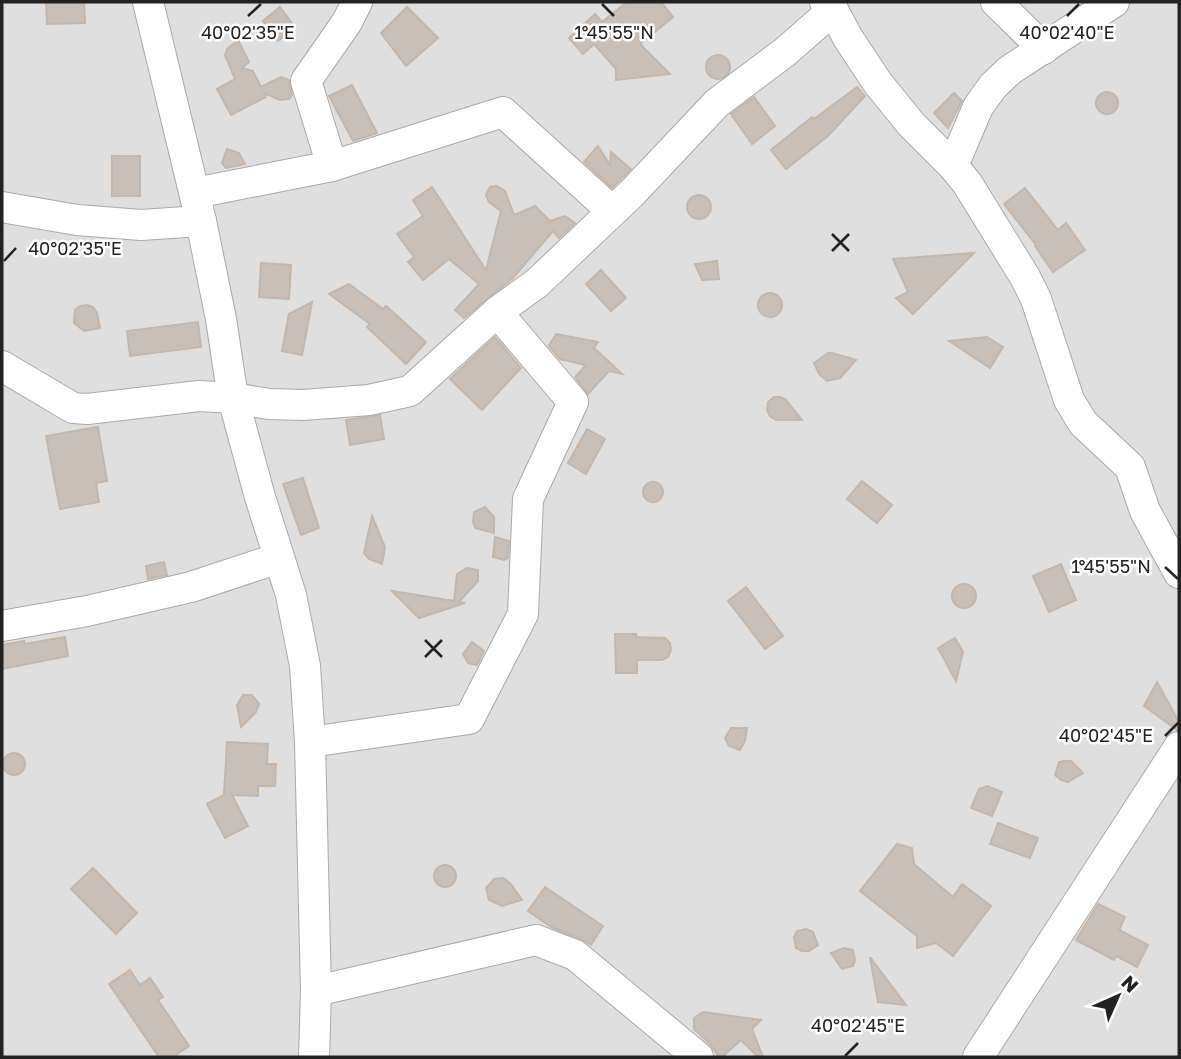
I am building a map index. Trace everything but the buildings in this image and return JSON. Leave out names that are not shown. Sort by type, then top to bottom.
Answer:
[{"type":"street","points":[[148,2],[198,207],[221,319],[233,398],[291,595],[305,666],[310,742],[316,991],[314,1057]]},
{"type":"street","points":[[332,166],[306,82],[347,22],[357,2]]},
{"type":"street","points":[[996,2],[1044,48]]},
{"type":"street","points":[[953,166],[978,107],[993,86],[1010,70],[1114,2]]},
{"type":"street","points":[[2,366],[74,408],[87,409],[199,396],[303,405],[369,400],[410,391],[497,312],[537,283],[612,211],[717,103],[785,52],[829,6],[877,82],[911,124],[967,183],[1036,299],[1069,400],[1083,423],[1130,467],[1145,511],[1179,573]]},
{"type":"street","points":[[2,207],[77,220],[141,225],[503,112],[612,211]]},
{"type":"street","points":[[310,742],[469,719],[523,614],[528,499],[573,402],[497,312]]},
{"type":"street","points":[[2,626],[87,611],[191,587],[279,558]]},
{"type":"street","points":[[978,1057],[1179,747]]},
{"type":"street","points":[[316,991],[537,940],[575,955],[698,1057]]},
{"type":"shaded area","points":[[2,2],[1179,2],[1179,1057],[2,1057]]}]
